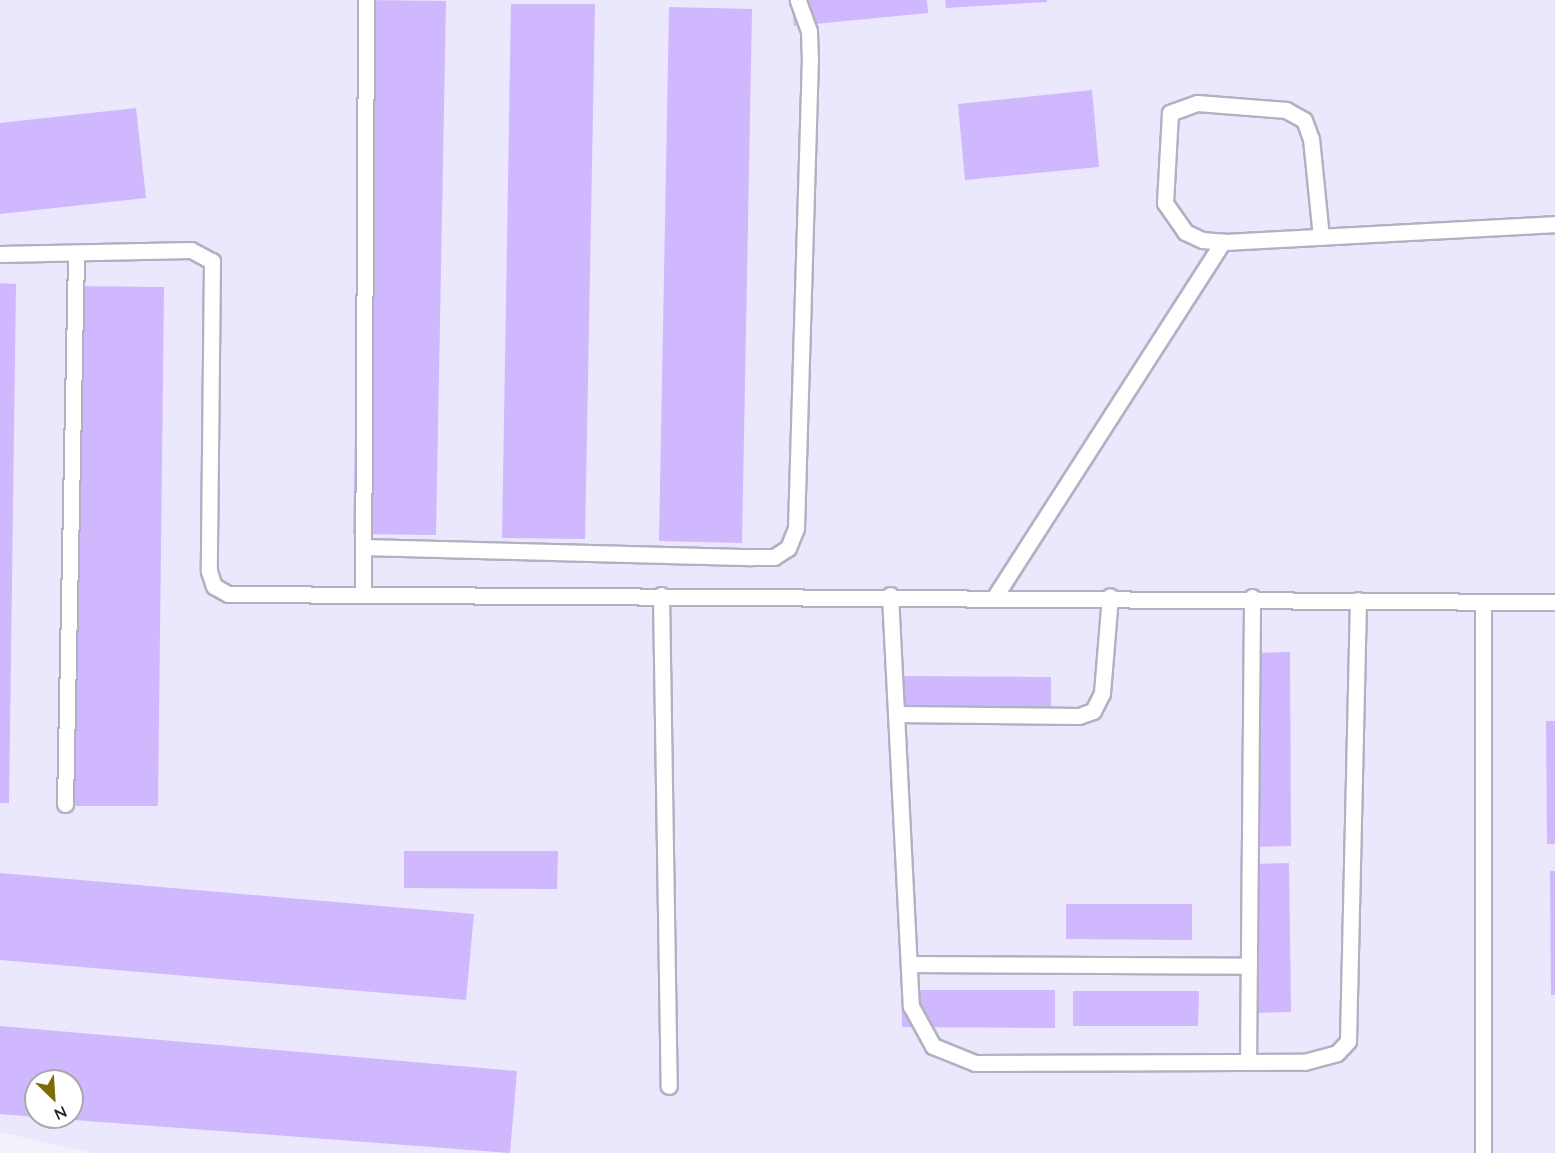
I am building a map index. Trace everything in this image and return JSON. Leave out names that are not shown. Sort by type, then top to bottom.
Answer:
[{"type":"lane","points":[[363,595],[366,0]]},
{"type":"lane","points":[[363,547],[752,557],[774,557],[788,548],[796,528],[810,61],[809,31],[798,0]]},
{"type":"lane","points":[[1321,237],[1311,138],[1304,120],[1286,110],[1185,104],[1166,120],[1165,203],[1185,232],[1224,242],[1321,237],[1555,224]]},
{"type":"lane","points":[[996,595],[1224,242]]},
{"type":"lane","points":[[0,254],[76,255],[191,250],[212,261],[209,562],[214,586],[244,595],[996,595],[1555,602]]},
{"type":"lane","points":[[65,804],[76,255]]},
{"type":"lane","points":[[661,595],[669,1086]]},
{"type":"lane","points":[[890,595],[911,964],[911,1006],[920,1029],[949,1057],[975,1063],[1321,1060],[1348,1041],[1358,600]]},
{"type":"lane","points":[[897,714],[1079,716],[1093,711],[1102,693],[1110,596]]},
{"type":"lane","points":[[1248,1062],[1252,597]]},
{"type":"lane","points":[[1483,602],[1483,1153]]},
{"type":"lane","points":[[911,964],[1249,966]]},
{"type":"shaded area","points":[[0,0],[1555,0],[1555,1153],[92,1153],[0,1132]]},
{"type":"building","points":[[363,0],[446,1],[436,535],[353,534]]},
{"type":"building","points":[[791,0],[927,0],[928,13],[794,26]]},
{"type":"building","points":[[945,0],[1047,0],[1047,2],[946,8]]},
{"type":"building","points":[[511,4],[595,4],[585,539],[502,538]]},
{"type":"building","points":[[669,7],[752,9],[742,543],[659,541]]},
{"type":"building","points":[[1092,90],[1099,167],[965,180],[958,104]]},
{"type":"building","points":[[136,108],[146,198],[0,214],[0,123]]},
{"type":"building","points":[[0,283],[16,284],[9,803],[0,803]]},
{"type":"building","points":[[70,286],[164,287],[158,806],[64,806]]},
{"type":"building","points":[[1290,652],[1291,846],[1250,847],[1248,653]]},
{"type":"building","points":[[898,676],[1051,677],[1051,714],[897,713]]},
{"type":"building","points":[[1546,721],[1555,721],[1555,844],[1547,844]]},
{"type":"building","points":[[404,851],[558,851],[557,889],[404,888]]},
{"type":"building","points":[[1289,863],[1291,1012],[1250,1013],[1247,864]]},
{"type":"building","points":[[1550,871],[1555,871],[1555,995],[1551,995]]},
{"type":"building","points":[[0,873],[474,914],[466,1000],[0,960]]},
{"type":"building","points":[[1066,904],[1192,904],[1192,940],[1066,939]]},
{"type":"building","points":[[902,990],[1055,990],[1055,1028],[902,1027]]},
{"type":"building","points":[[1073,991],[1199,991],[1198,1026],[1073,1026]]},
{"type":"building","points":[[0,1026],[517,1071],[510,1153],[84,1121],[84,1069],[24,1069],[24,1116],[0,1114]]}]
